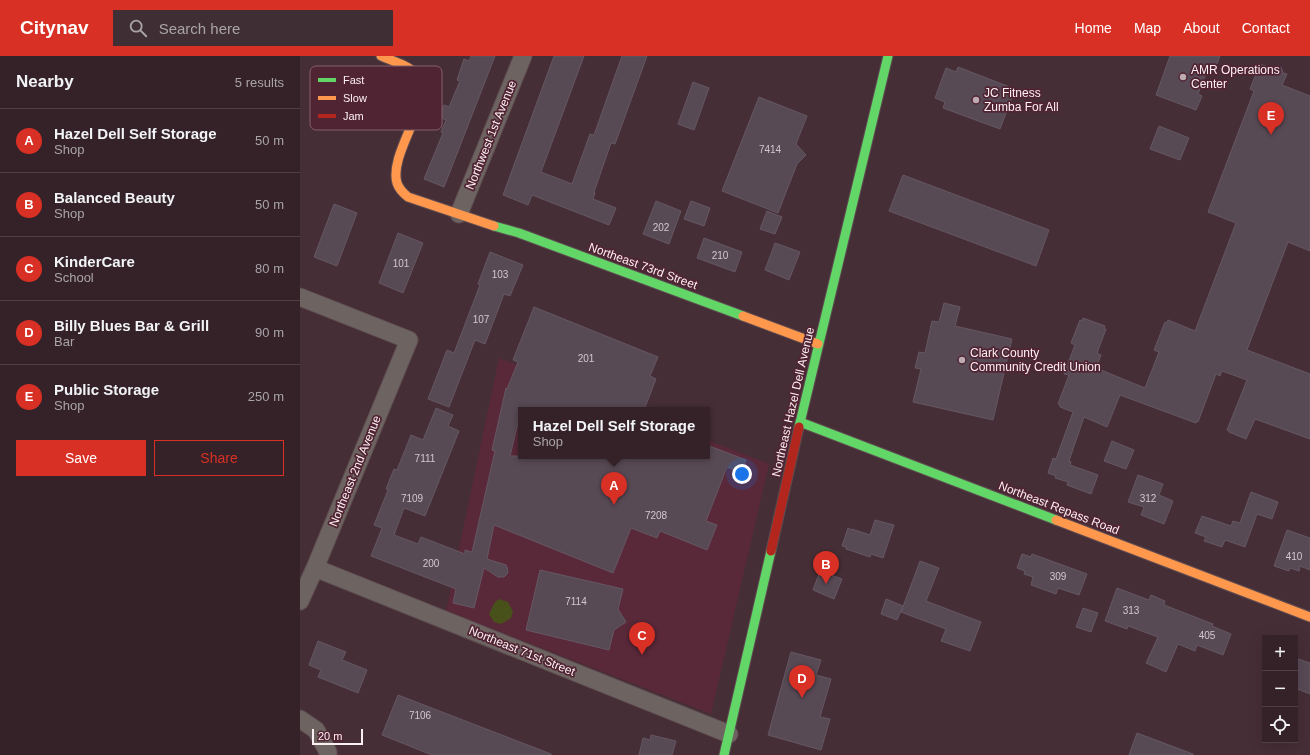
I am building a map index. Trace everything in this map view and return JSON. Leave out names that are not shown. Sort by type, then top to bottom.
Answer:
[{"type":"street","name":"Northeast 73rd Street","points":[[381,56],[405,66]]},
{"type":"street","name":"Northwest 1st Avenue","points":[[459,214],[523,56]]},
{"type":"street","name":"Northeast Hazel Dell Avenue","points":[[724,755],[818,344],[888,56]]},
{"type":"street","name":"Northeast 73rd Street","points":[[409,130],[398,160],[395,177],[399,190],[408,197],[526,236],[818,344]]},
{"type":"street","name":"Northeast 2nd Avenue","points":[[300,297],[409,340],[300,601]]},
{"type":"street","name":"Northeast Repass Road","points":[[800,422],[1310,617]]},
{"type":"street","name":"Northeast 71st Street","points":[[315,568],[729,734]]},
{"type":"street","points":[[300,719],[316,730],[328,752],[328,755]]},
{"type":"shaded area","points":[[499,358],[624,407],[518,407],[518,459],[710,459],[710,441],[769,464],[711,714],[446,611]]},
{"type":"green space","points":[[499,599],[508,602],[513,612],[511,618],[501,624],[494,622],[489,614],[495,602]]},
{"type":"building","points":[[471,56],[495,56],[444,187],[424,179],[443,133],[441,132],[446,120],[442,118],[442,110],[444,105],[449,107],[460,81],[457,80],[464,59],[469,61]]},
{"type":"building","points":[[554,56],[584,56],[541,172],[572,184],[590,134],[594,135],[622,56],[647,56],[615,144],[611,143],[594,192],[593,199],[616,208],[609,225],[532,195],[528,205],[503,195]]},
{"type":"building","name":"AMR Operations Center","points":[[1170,56],[1220,56],[1214,71],[1208,68],[1198,94],[1202,96],[1196,110],[1156,95]]},
{"type":"building","points":[[1260,64],[1276,70],[1281,67],[1283,73],[1287,74],[1282,85],[1310,96],[1310,251],[1288,242],[1247,350],[1310,374],[1310,439],[1255,419],[1246,439],[1229,432],[1227,430],[1247,380],[1222,371],[1220,376],[1216,374],[1198,422],[1197,421],[1196,423],[1120,395],[1107,427],[1084,417],[1069,461],[1071,462],[1070,465],[1098,475],[1091,494],[1067,485],[1068,482],[1055,478],[1056,476],[1048,473],[1053,458],[1056,459],[1073,412],[1060,407],[1058,404],[1069,375],[1064,374],[1075,345],[1071,343],[1080,320],[1082,321],[1083,318],[1105,326],[1104,329],[1106,329],[1097,353],[1101,355],[1096,368],[1145,388],[1159,352],[1154,350],[1165,322],[1167,323],[1168,320],[1195,331],[1236,223],[1208,212],[1254,91],[1250,89]]},
{"type":"building","name":"JC Fitness Zumba For All","points":[[958,67],[1015,89],[1000,129],[943,108],[945,102],[935,98],[946,68],[956,72]]},
{"type":"building","points":[[693,82],[709,88],[694,130],[678,124]]},
{"type":"building","points":[[759,97],[807,116],[796,144],[806,155],[797,164],[778,213],[722,191]]},
{"type":"building","points":[[1159,126],[1189,138],[1180,160],[1150,149]]},
{"type":"building","points":[[903,175],[1049,230],[1036,266],[889,211]]},
{"type":"building","points":[[656,201],[681,211],[669,244],[643,234]]},
{"type":"building","points":[[691,201],[710,208],[704,226],[684,219]]},
{"type":"building","points":[[334,204],[357,213],[337,266],[314,257]]},
{"type":"building","points":[[767,211],[782,217],[775,234],[760,229]]},
{"type":"building","points":[[398,233],[423,243],[403,293],[379,283]]},
{"type":"building","points":[[704,238],[742,252],[735,272],[697,258]]},
{"type":"building","points":[[775,243],[800,252],[789,280],[765,270]]},
{"type":"building","points":[[490,252],[523,265],[510,296],[504,294],[485,344],[475,340],[449,407],[428,399],[447,350],[454,353],[480,285],[478,284]]},
{"type":"building","name":"Clark County Community Credit Union","points":[[944,303],[960,307],[955,326],[1012,339],[993,420],[913,402],[921,369],[915,368],[919,352],[925,353],[932,321],[939,322]]},
{"type":"building","points":[[534,307],[658,357],[650,376],[656,379],[645,407],[518,407],[518,423],[510,456],[518,456],[518,459],[710,459],[710,446],[746,460],[741,472],[727,467],[706,521],[717,525],[707,550],[660,531],[657,538],[631,528],[613,573],[494,525],[487,559],[506,565],[508,573],[504,577],[498,577],[484,568],[474,608],[453,603],[456,589],[371,556],[382,528],[374,525],[388,490],[386,489],[394,469],[397,470],[411,435],[423,440],[436,408],[453,415],[448,426],[459,431],[425,516],[404,508],[394,535],[418,544],[421,537],[465,554],[465,550],[472,552],[495,451],[492,450],[506,388],[507,389],[518,362],[513,360]]},
{"type":"building","points":[[1112,441],[1134,450],[1126,469],[1104,461]]},
{"type":"building","points":[[1138,475],[1163,484],[1159,495],[1173,501],[1164,524],[1141,515],[1144,507],[1128,502]]},
{"type":"building","points":[[1251,492],[1278,502],[1272,519],[1257,514],[1245,547],[1225,540],[1222,547],[1204,541],[1206,537],[1195,533],[1202,516],[1231,526],[1233,521],[1240,523]]},
{"type":"building","points":[[875,520],[894,525],[883,558],[871,554],[870,557],[846,549],[846,547],[842,546],[848,528],[870,535]]},
{"type":"building","points":[[1287,530],[1310,538],[1310,570],[1300,566],[1299,571],[1290,568],[1289,571],[1274,566]]},
{"type":"building","points":[[1022,554],[1031,557],[1032,554],[1087,574],[1079,595],[1058,588],[1056,594],[1031,585],[1033,577],[1024,574],[1025,571],[1017,568]]},
{"type":"building","points":[[920,561],[939,568],[926,601],[981,622],[970,651],[941,641],[946,629],[901,612]]},
{"type":"building","points":[[540,570],[623,589],[618,609],[626,622],[614,630],[609,650],[526,630]]},
{"type":"building","points":[[820,571],[842,579],[834,599],[813,590]]},
{"type":"building","points":[[1117,588],[1149,600],[1151,595],[1165,601],[1164,605],[1213,624],[1212,626],[1231,634],[1223,655],[1197,645],[1195,651],[1178,644],[1166,672],[1146,663],[1158,637],[1128,626],[1127,629],[1105,621]]},
{"type":"building","points":[[886,599],[903,606],[897,620],[881,614]]},
{"type":"building","points":[[1083,608],[1098,613],[1091,632],[1076,627]]},
{"type":"building","points":[[318,641],[346,652],[342,660],[367,670],[358,693],[318,677],[321,670],[309,665]]},
{"type":"building","points":[[791,652],[821,660],[816,675],[831,679],[820,717],[830,719],[821,750],[768,735]]},
{"type":"building","points":[[1298,659],[1310,663],[1310,694],[1298,689]]},
{"type":"building","points":[[398,695],[551,755],[432,755],[382,735]]},
{"type":"building","points":[[1137,733],[1193,754],[1193,755],[1129,755]]},
{"type":"building","points":[[651,735],[676,741],[672,755],[639,755],[643,738],[650,740]]},
{"type":"traffic: fast","points":[[799,427],[888,56]]},
{"type":"traffic: fast","points":[[494,226],[519,233],[743,316]]},
{"type":"traffic: fast","points":[[800,422],[1056,520]]},
{"type":"traffic: fast","points":[[724,755],[771,551]]},
{"type":"traffic: slow","points":[[381,56],[404,66]]},
{"type":"traffic: slow","points":[[409,130],[399,156],[396,170],[397,183],[400,189],[408,197],[494,226]]},
{"type":"traffic: slow","points":[[743,316],[818,344]]},
{"type":"traffic: slow","points":[[1056,520],[1310,617]]},
{"type":"traffic: jam","points":[[771,551],[799,427]]},
{"type":"place","name":"AMR Operations Center","points":[[1183,77]]},
{"type":"place","name":"JC Fitness Zumba For All","points":[[976,100]]},
{"type":"place","name":"Public Storage","points":[[1271,135]]},
{"type":"place","name":"Clark County Community Credit Union","points":[[962,360]]},
{"type":"place","name":"Hazel Dell Self Storage","points":[[614,505]]},
{"type":"place","name":"Balanced Beauty","points":[[826,584]]},
{"type":"place","name":"KinderCare","points":[[642,655]]},
{"type":"place","name":"Billy Blues Bar & Grill","points":[[802,698]]}]
